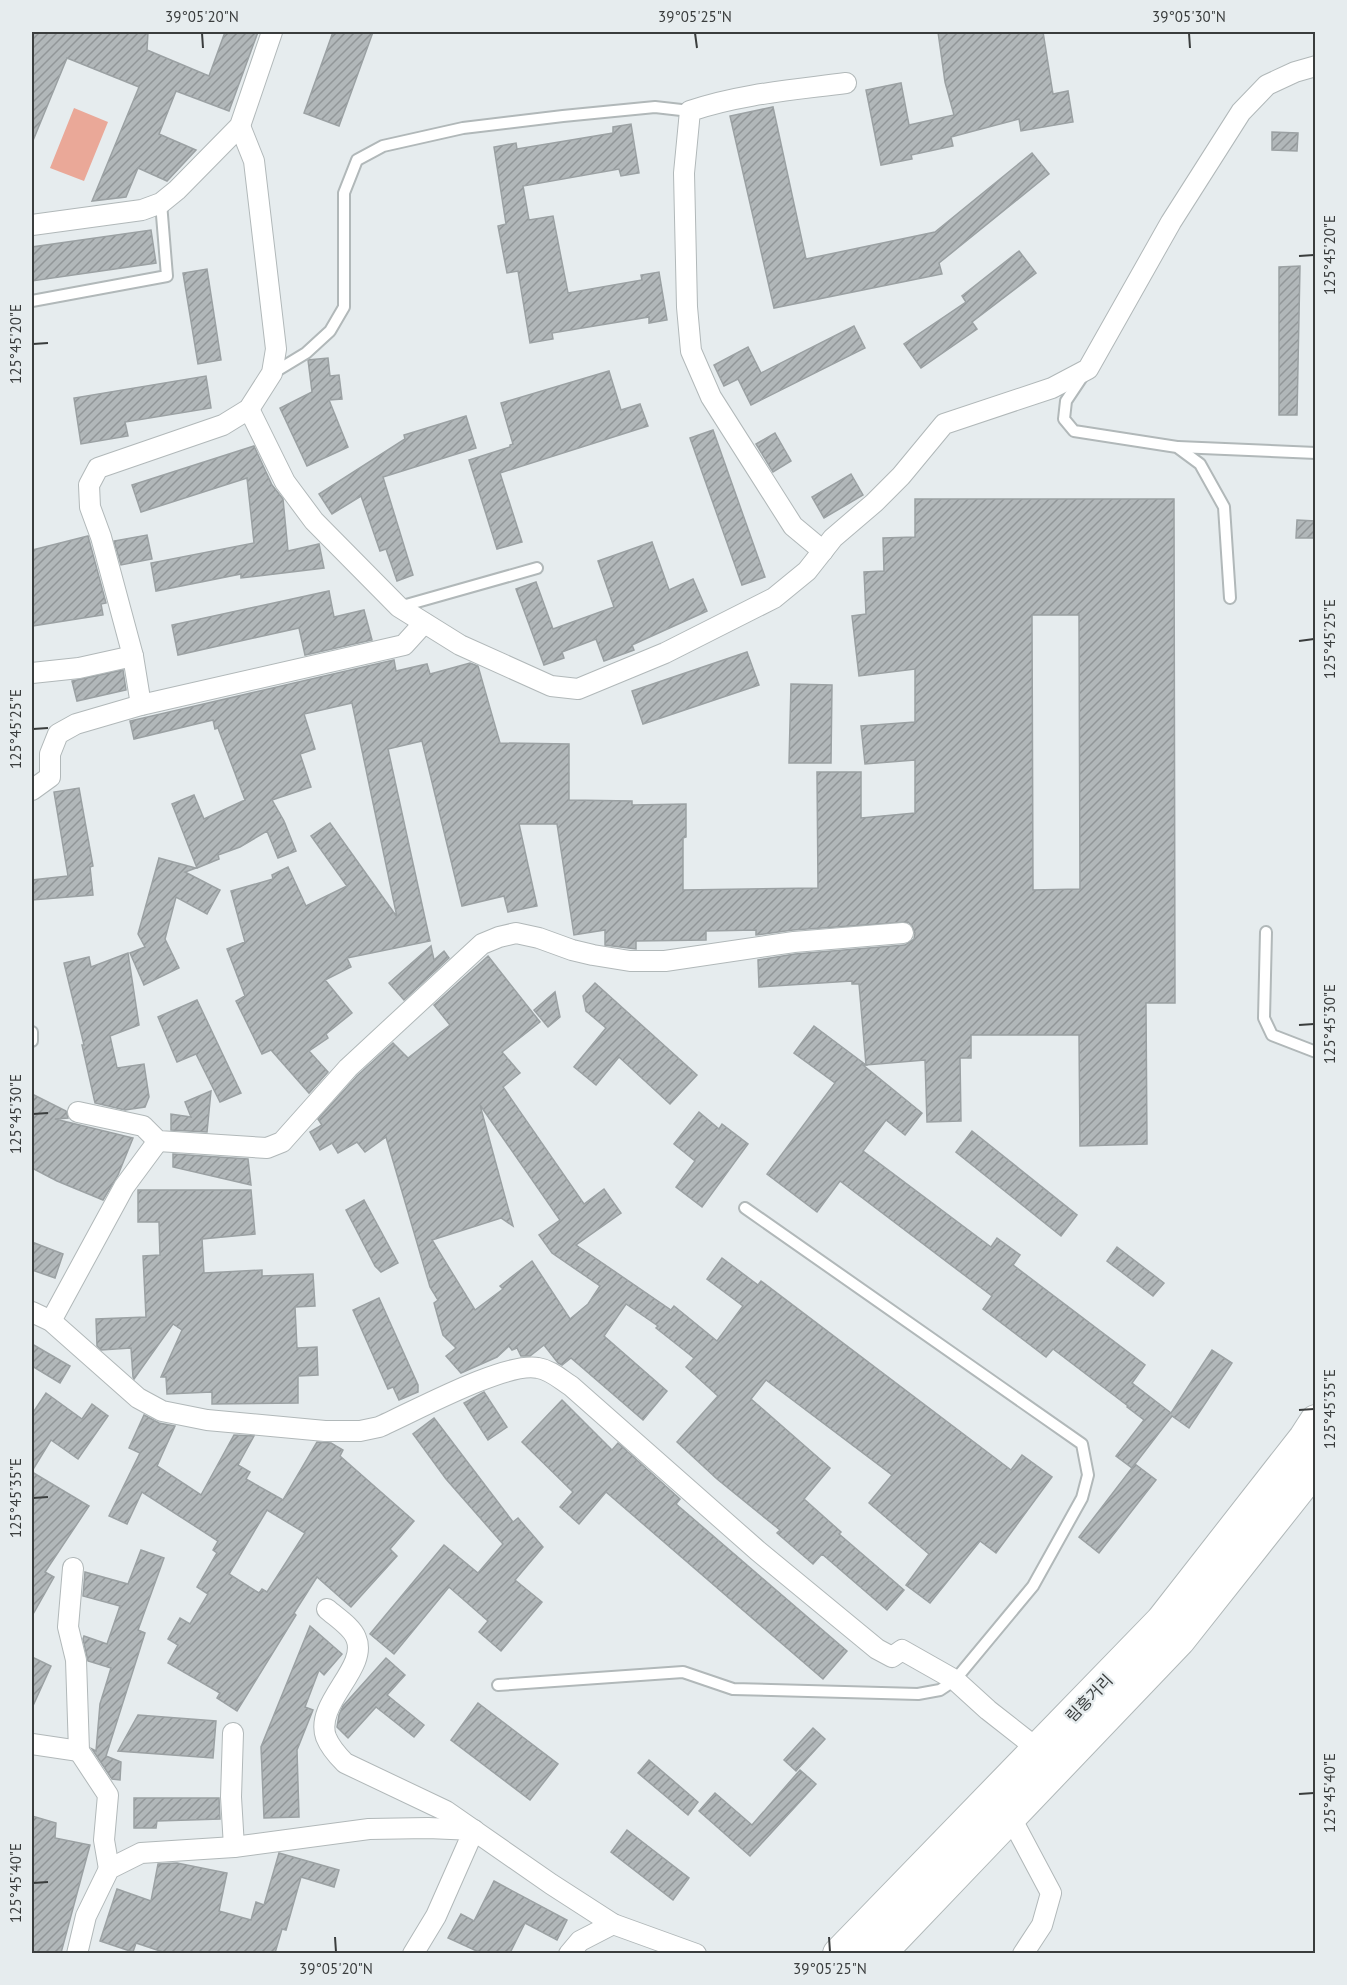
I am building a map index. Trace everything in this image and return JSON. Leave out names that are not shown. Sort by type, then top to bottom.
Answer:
[{"type":"main road","name":"림흥거리","points":[[838,1953],[1162,1622],[1316,1421]]},
{"type":"main road","name":"림흥거리","points":[[879,1953],[1179,1640],[1316,1467]]},
{"type":"main road","points":[[813,1953],[865,1926]]},
{"type":"street","points":[[32,225],[142,210],[160,203],[177,190],[240,126],[272,32]]},
{"type":"street","points":[[249,409],[285,482],[314,521],[399,607],[460,645],[551,686],[578,689],[665,653],[774,598],[807,571],[832,538],[901,476],[944,424],[1052,388],[1088,369],[1172,222],[1240,112],[1267,85],[1295,72],[1316,66]]},
{"type":"street","points":[[823,551],[793,526],[711,397],[691,351],[687,307],[684,173],[690,111],[718,101],[749,95],[846,83]]},
{"type":"street","points":[[141,705],[133,656],[101,537],[90,507],[89,485],[98,468],[223,425],[249,409],[272,373],[276,349],[254,161],[240,126]]},
{"type":"street","points":[[32,790],[50,777],[50,754],[58,734],[76,724],[141,705],[404,645],[424,623]]},
{"type":"street","points":[[32,673],[79,668],[133,656]]},
{"type":"street","points":[[78,1112],[143,1126],[158,1141],[267,1148],[282,1142],[357,1060],[482,944],[516,933],[593,955],[630,961],[664,961],[794,942],[903,933]]},
{"type":"street","points":[[51,1321],[124,1187],[158,1141]]},
{"type":"street","points":[[32,1312],[51,1321],[138,1398],[162,1411],[218,1421],[325,1431],[360,1431],[380,1427],[496,1374],[536,1367],[549,1371],[571,1386],[758,1551],[877,1649],[892,1657],[902,1650],[955,1680],[1039,1750]]},
{"type":"street","points":[[73,1568],[68,1627],[75,1660],[79,1751],[108,1795],[104,1840],[109,1869],[86,1916],[77,1953]]},
{"type":"street","points":[[327,1609],[356,1636],[359,1647],[355,1661],[325,1718],[325,1735],[333,1751],[345,1763],[446,1810],[551,1884],[613,1924],[696,1953]]},
{"type":"street","points":[[233,1733],[231,1797],[234,1847]]},
{"type":"street","points":[[32,1744],[79,1751]]},
{"type":"street","points":[[1010,1816],[1051,1893],[1042,1925],[1023,1953]]},
{"type":"street","points":[[109,1869],[141,1853],[234,1847],[369,1830],[428,1828],[474,1830]]},
{"type":"street","points":[[413,1953],[436,1916],[474,1830]]},
{"type":"street","points":[[569,1953],[580,1941],[613,1924]]},
{"type":"lane","points":[[272,373],[306,353],[330,331],[344,307],[344,193],[357,160],[383,146],[463,128],[655,107],[690,111]]},
{"type":"lane","points":[[32,301],[167,276],[160,203]]},
{"type":"lane","points":[[1088,369],[1066,401],[1064,419],[1074,431],[1177,447],[1316,453]]},
{"type":"lane","points":[[1177,447],[1200,464],[1224,507],[1230,598]]},
{"type":"lane","points":[[399,607],[537,568]]},
{"type":"lane","points":[[1266,932],[1264,1018],[1272,1035],[1316,1052]]},
{"type":"lane","points":[[32,1032],[32,1041]]},
{"type":"lane","points":[[498,1685],[683,1672],[733,1689],[918,1695],[940,1690],[955,1680],[1033,1586],[1082,1498],[1089,1474],[1082,1444],[745,1208]]},
{"type":"shaded area","points":[[74,108],[108,122],[84,181],[50,168]]},
{"type":"building","points":[[32,32],[148,32],[147,50],[209,76],[225,32],[258,32],[229,111],[176,91],[159,134],[196,150],[167,181],[138,168],[126,197],[92,201],[139,87],[67,58],[32,143]]},
{"type":"building","points":[[333,32],[373,32],[339,126],[304,113]]},
{"type":"building","points":[[938,32],[1043,32],[1053,94],[1068,91],[1073,122],[1021,131],[1019,119],[951,137],[953,146],[911,155],[912,159],[881,165],[866,90],[901,83],[909,125],[954,115],[945,82]]},
{"type":"building","points":[[773,107],[806,259],[935,232],[1032,153],[1049,174],[939,263],[942,274],[774,308],[730,116]]},
{"type":"building","points":[[631,124],[639,173],[621,176],[619,169],[523,186],[529,220],[553,216],[568,293],[642,280],[641,275],[659,272],[667,320],[649,323],[649,317],[552,333],[553,339],[530,343],[518,271],[507,273],[498,226],[506,224],[494,147],[516,143],[517,149],[613,133],[613,127]]},
{"type":"building","points":[[1272,132],[1298,133],[1297,151],[1272,150]]},
{"type":"building","points":[[151,230],[156,263],[32,281],[32,247]]},
{"type":"building","points":[[1019,251],[1036,273],[972,322],[977,329],[921,368],[904,344],[966,302],[962,296]]},
{"type":"building","points":[[1300,266],[1297,415],[1279,415],[1279,267]]},
{"type":"building","points":[[207,269],[221,360],[198,364],[183,273]]},
{"type":"building","points":[[854,326],[865,348],[751,405],[738,379],[724,386],[714,365],[748,347],[761,373]]},
{"type":"building","points":[[328,358],[330,376],[339,375],[342,399],[329,400],[348,447],[307,466],[280,408],[312,392],[308,360]]},
{"type":"building","points":[[609,371],[621,410],[640,404],[648,426],[500,473],[522,542],[497,549],[469,460],[513,444],[501,403]]},
{"type":"building","points":[[206,376],[211,408],[125,422],[128,436],[81,444],[74,398]]},
{"type":"building","points":[[466,416],[476,448],[383,477],[413,575],[397,581],[386,549],[380,551],[361,496],[332,514],[319,494],[405,439],[404,435]]},
{"type":"building","points":[[713,430],[765,577],[742,585],[690,438]]},
{"type":"building","points":[[775,433],[791,461],[773,472],[756,444]]},
{"type":"building","points":[[254,446],[272,485],[283,499],[288,551],[319,544],[324,568],[241,578],[241,574],[156,591],[151,563],[254,543],[247,478],[141,512],[132,485]]},
{"type":"building","points":[[851,474],[863,495],[824,518],[812,497]]},
{"type":"building","points":[[915,499],[1174,499],[1175,1003],[1146,1003],[1147,1144],[1080,1146],[1079,1035],[971,1035],[971,1058],[960,1058],[961,1121],[927,1122],[925,1060],[866,1065],[859,984],[852,984],[852,981],[759,987],[758,960],[795,954],[905,945],[914,939],[915,933],[908,922],[793,930],[756,935],[756,930],[706,931],[706,940],[636,941],[636,949],[605,945],[605,930],[574,935],[557,824],[519,824],[537,906],[508,912],[504,896],[462,906],[422,741],[388,749],[430,941],[347,958],[351,967],[325,980],[352,1013],[326,1034],[328,1038],[309,1051],[328,1072],[309,1093],[271,1050],[262,1054],[236,1001],[245,996],[227,949],[245,942],[231,891],[273,879],[272,875],[288,867],[306,906],[347,886],[311,836],[330,823],[397,917],[352,703],[304,714],[315,749],[300,754],[311,787],[272,800],[284,821],[296,851],[278,858],[267,831],[240,847],[218,855],[219,859],[197,868],[172,804],[194,795],[204,819],[245,800],[218,728],[215,729],[213,720],[134,739],[130,721],[394,660],[396,671],[427,664],[430,674],[470,663],[478,666],[500,743],[569,744],[569,800],[632,801],[632,805],[686,804],[686,837],[683,838],[683,890],[818,888],[817,772],[861,772],[861,818],[915,813],[915,760],[865,764],[861,726],[915,722],[915,669],[859,676],[852,616],[866,614],[864,572],[884,571],[883,538],[915,537]],"holes":[[[1032,615],[1079,615],[1080,889],[1033,890]]]},
{"type":"building","points":[[1297,520],[1315,521],[1315,538],[1296,538]]},
{"type":"building","points":[[147,535],[152,559],[121,565],[114,541]]},
{"type":"building","points":[[88,536],[106,603],[101,604],[103,615],[32,626],[32,550]]},
{"type":"building","points":[[652,542],[669,590],[693,579],[707,611],[632,645],[634,650],[604,661],[596,639],[562,652],[564,658],[544,665],[516,589],[536,582],[553,629],[614,607],[598,561]]},
{"type":"building","points":[[329,591],[334,617],[364,610],[372,640],[305,655],[299,628],[178,655],[172,625]]},
{"type":"building","points":[[747,652],[759,685],[643,724],[632,691]]},
{"type":"building","points":[[123,670],[126,690],[77,701],[72,681]]},
{"type":"building","points":[[791,684],[832,685],[831,763],[789,763]]},
{"type":"building","points":[[79,788],[93,866],[90,867],[93,895],[32,900],[32,880],[68,876],[54,792]]},
{"type":"building","points":[[159,858],[196,868],[185,872],[220,890],[207,914],[176,897],[165,939],[179,968],[144,985],[130,953],[145,947],[138,934]]},
{"type":"building","points":[[431,946],[434,960],[444,951],[449,958],[404,1000],[389,983]]},
{"type":"building","points":[[128,953],[139,1025],[110,1036],[117,1068],[144,1064],[149,1097],[145,1107],[125,1110],[95,1103],[64,963],[89,957],[91,967]]},
{"type":"building","points":[[488,956],[540,1022],[502,1052],[520,1073],[503,1087],[584,1204],[604,1189],[621,1213],[576,1245],[671,1310],[674,1306],[717,1341],[743,1306],[707,1279],[722,1258],[758,1285],[761,1281],[1011,1470],[1022,1455],[1052,1477],[996,1553],[980,1541],[930,1603],[906,1585],[929,1554],[869,1503],[892,1475],[766,1380],[751,1399],[830,1468],[804,1499],[841,1532],[839,1534],[904,1590],[887,1610],[822,1554],[813,1564],[777,1533],[780,1530],[717,1479],[677,1442],[718,1396],[686,1367],[694,1358],[656,1328],[658,1326],[626,1304],[604,1336],[667,1391],[643,1420],[571,1358],[562,1365],[544,1345],[530,1356],[521,1356],[517,1348],[512,1350],[509,1346],[497,1357],[461,1373],[446,1356],[456,1348],[443,1335],[434,1303],[438,1300],[430,1287],[386,1137],[365,1152],[357,1142],[338,1153],[332,1143],[320,1150],[310,1132],[322,1125],[318,1119],[357,1076],[393,1043],[408,1058],[450,1025],[434,1005]],"holes":[[[480,1105],[560,1220],[539,1235],[552,1253],[600,1286],[588,1304],[570,1319],[532,1261],[500,1286],[503,1289],[475,1310],[432,1240],[501,1218],[513,1226]]]},
{"type":"building","points":[[595,983],[697,1075],[670,1104],[619,1057],[596,1085],[574,1067],[606,1028],[586,1011],[583,996]]},
{"type":"building","points":[[555,992],[560,1017],[548,1027],[534,1010]]},
{"type":"building","points":[[197,1000],[241,1093],[220,1102],[196,1054],[177,1062],[158,1017]]},
{"type":"building","points":[[814,1026],[866,1065],[863,1065],[922,1113],[905,1135],[886,1120],[863,1151],[991,1247],[997,1238],[1020,1255],[1013,1265],[1145,1365],[1132,1383],[1171,1413],[1212,1350],[1232,1363],[1189,1428],[1172,1416],[1132,1468],[1116,1456],[1144,1420],[1053,1349],[1046,1357],[983,1309],[992,1296],[840,1181],[817,1212],[767,1174],[835,1083],[794,1053]]},
{"type":"building","points":[[211,1091],[207,1132],[171,1130],[171,1114],[191,1117],[185,1102]]},
{"type":"building","points":[[32,1094],[66,1111],[68,1118],[55,1119],[133,1138],[118,1175],[103,1200],[32,1168]]},
{"type":"building","points":[[699,1112],[719,1129],[722,1124],[748,1144],[702,1207],[676,1187],[695,1161],[674,1144]]},
{"type":"building","points":[[972,1131],[1077,1215],[1061,1236],[956,1152]]},
{"type":"building","points":[[173,1154],[248,1159],[251,1185],[173,1167]]},
{"type":"building","points":[[138,1190],[251,1190],[255,1234],[202,1239],[204,1273],[262,1270],[262,1276],[313,1274],[315,1306],[295,1307],[297,1348],[317,1347],[318,1375],[298,1376],[298,1403],[212,1404],[212,1392],[167,1394],[166,1377],[161,1377],[182,1330],[173,1324],[134,1379],[131,1348],[101,1350],[97,1346],[96,1319],[146,1317],[143,1256],[160,1255],[159,1222],[138,1222]]},
{"type":"building","points":[[364,1200],[398,1263],[381,1272],[375,1266],[346,1210]]},
{"type":"building","points":[[32,1242],[63,1254],[55,1278],[32,1270]]},
{"type":"building","points":[[1117,1247],[1164,1283],[1153,1296],[1107,1261]]},
{"type":"building","points":[[379,1298],[418,1385],[418,1392],[399,1400],[393,1387],[388,1389],[353,1310]]},
{"type":"building","points":[[32,1344],[70,1366],[60,1383],[32,1366]]},
{"type":"building","points":[[484,1392],[507,1427],[488,1440],[464,1403]]},
{"type":"building","points":[[46,1393],[82,1419],[92,1404],[108,1416],[78,1459],[51,1440],[32,1471],[32,1414]]},
{"type":"building","points":[[562,1400],[612,1450],[618,1443],[680,1499],[676,1504],[847,1651],[823,1679],[606,1492],[579,1524],[560,1507],[573,1492],[522,1442]]},
{"type":"building","points":[[144,1415],[159,1423],[175,1426],[157,1466],[201,1495],[234,1435],[254,1436],[238,1465],[250,1472],[246,1479],[283,1500],[317,1442],[331,1443],[343,1450],[340,1456],[414,1521],[390,1549],[397,1556],[351,1607],[317,1577],[237,1711],[217,1698],[220,1693],[168,1663],[178,1645],[168,1639],[180,1618],[190,1624],[208,1594],[197,1587],[217,1553],[213,1550],[218,1541],[142,1492],[127,1524],[109,1516],[140,1453],[129,1448]],"holes":[[[267,1510],[305,1533],[267,1592],[262,1589],[259,1593],[229,1574]]]},
{"type":"building","points":[[434,1418],[513,1522],[518,1518],[543,1547],[515,1580],[542,1602],[501,1651],[479,1632],[488,1621],[449,1587],[394,1654],[370,1634],[444,1545],[478,1573],[503,1544],[446,1479],[413,1434]]},
{"type":"building","points":[[1135,1464],[1156,1480],[1099,1553],[1079,1537]]},
{"type":"building","points":[[32,1472],[89,1506],[45,1572],[54,1577],[32,1616]]},
{"type":"building","points":[[141,1550],[164,1558],[138,1630],[145,1633],[106,1756],[121,1762],[120,1780],[112,1779],[92,1749],[96,1751],[100,1704],[111,1668],[88,1661],[83,1639],[84,1636],[107,1644],[120,1606],[83,1596],[85,1572],[128,1584]]},
{"type":"building","points":[[310,1626],[342,1654],[324,1675],[319,1670],[305,1707],[313,1710],[297,1750],[299,1817],[264,1818],[261,1747]]},
{"type":"building","points":[[32,1657],[51,1666],[32,1708]]},
{"type":"building","points":[[386,1658],[405,1675],[387,1695],[424,1725],[414,1737],[376,1707],[348,1738],[337,1727],[343,1706]]},
{"type":"building","points":[[478,1703],[558,1764],[530,1800],[451,1740]]},
{"type":"building","points":[[138,1715],[216,1721],[213,1758],[118,1751]]},
{"type":"building","points":[[813,1728],[825,1739],[796,1771],[784,1760]]},
{"type":"building","points":[[649,1760],[698,1802],[688,1815],[638,1773]]},
{"type":"building","points":[[800,1770],[816,1784],[750,1856],[699,1811],[715,1793],[752,1825]]},
{"type":"building","points":[[134,1798],[219,1798],[220,1819],[157,1821],[156,1828],[134,1828]]},
{"type":"building","points":[[32,1816],[56,1823],[55,1838],[90,1845],[61,1953],[32,1953]]},
{"type":"building","points":[[627,1830],[689,1878],[673,1900],[611,1852]]},
{"type":"building","points":[[279,1853],[339,1870],[334,1887],[301,1877],[286,1930],[282,1929],[275,1953],[166,1953],[136,1943],[133,1952],[100,1941],[117,1889],[151,1901],[158,1864],[177,1863],[227,1873],[219,1911],[251,1920],[256,1902],[264,1905]]},
{"type":"building","points":[[494,1881],[567,1920],[557,1940],[525,1923],[510,1953],[481,1953],[448,1938],[461,1914],[474,1921]]}]
